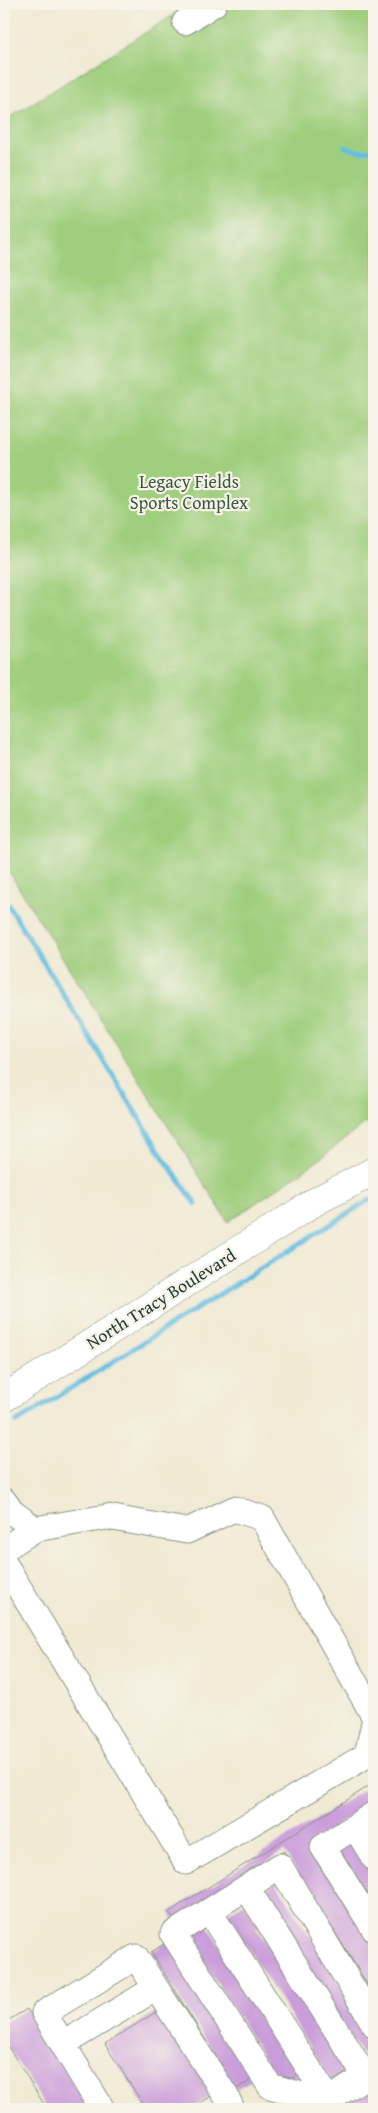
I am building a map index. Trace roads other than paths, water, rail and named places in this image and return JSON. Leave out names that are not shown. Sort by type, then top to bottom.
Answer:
[{"type":"main road","name":"North Tracy Boulevard","points":[[318,1200],[374,1151]]},
{"type":"main road","name":"North Tracy Boulevard","points":[[4,1398],[318,1200],[374,1171]]},
{"type":"lane","points":[[185,22],[214,4]]},
{"type":"lane","points":[[4,1501],[12,1512],[35,1528]]},
{"type":"lane","points":[[4,1549],[35,1528],[107,1517],[187,1530],[234,1510],[262,1518],[374,1716]]},
{"type":"lane","points":[[4,1563],[186,1862],[367,1756],[374,1723]]},
{"type":"lane","points":[[374,1858],[364,1821],[323,1847],[374,1929]]},
{"type":"lane","points":[[326,2105],[313,2098],[270,2086],[173,1934],[280,1866],[374,2024]]},
{"type":"lane","points":[[247,1888],[370,2073],[326,2105]]},
{"type":"lane","points":[[210,1911],[326,2105]]},
{"type":"lane","points":[[102,2109],[44,2013],[136,1956],[226,2096],[232,2109]]},
{"type":"lane","points":[[63,2044],[156,1988]]},
{"type":"waterway","points":[[346,147],[361,152],[374,149]]},
{"type":"waterway","points":[[4,898],[163,1157],[196,1204]]},
{"type":"waterway","points":[[17,1422],[374,1197]]},
{"type":"park label","name":"Legacy Fields Sports Complex","points":[[189,492]]}]
